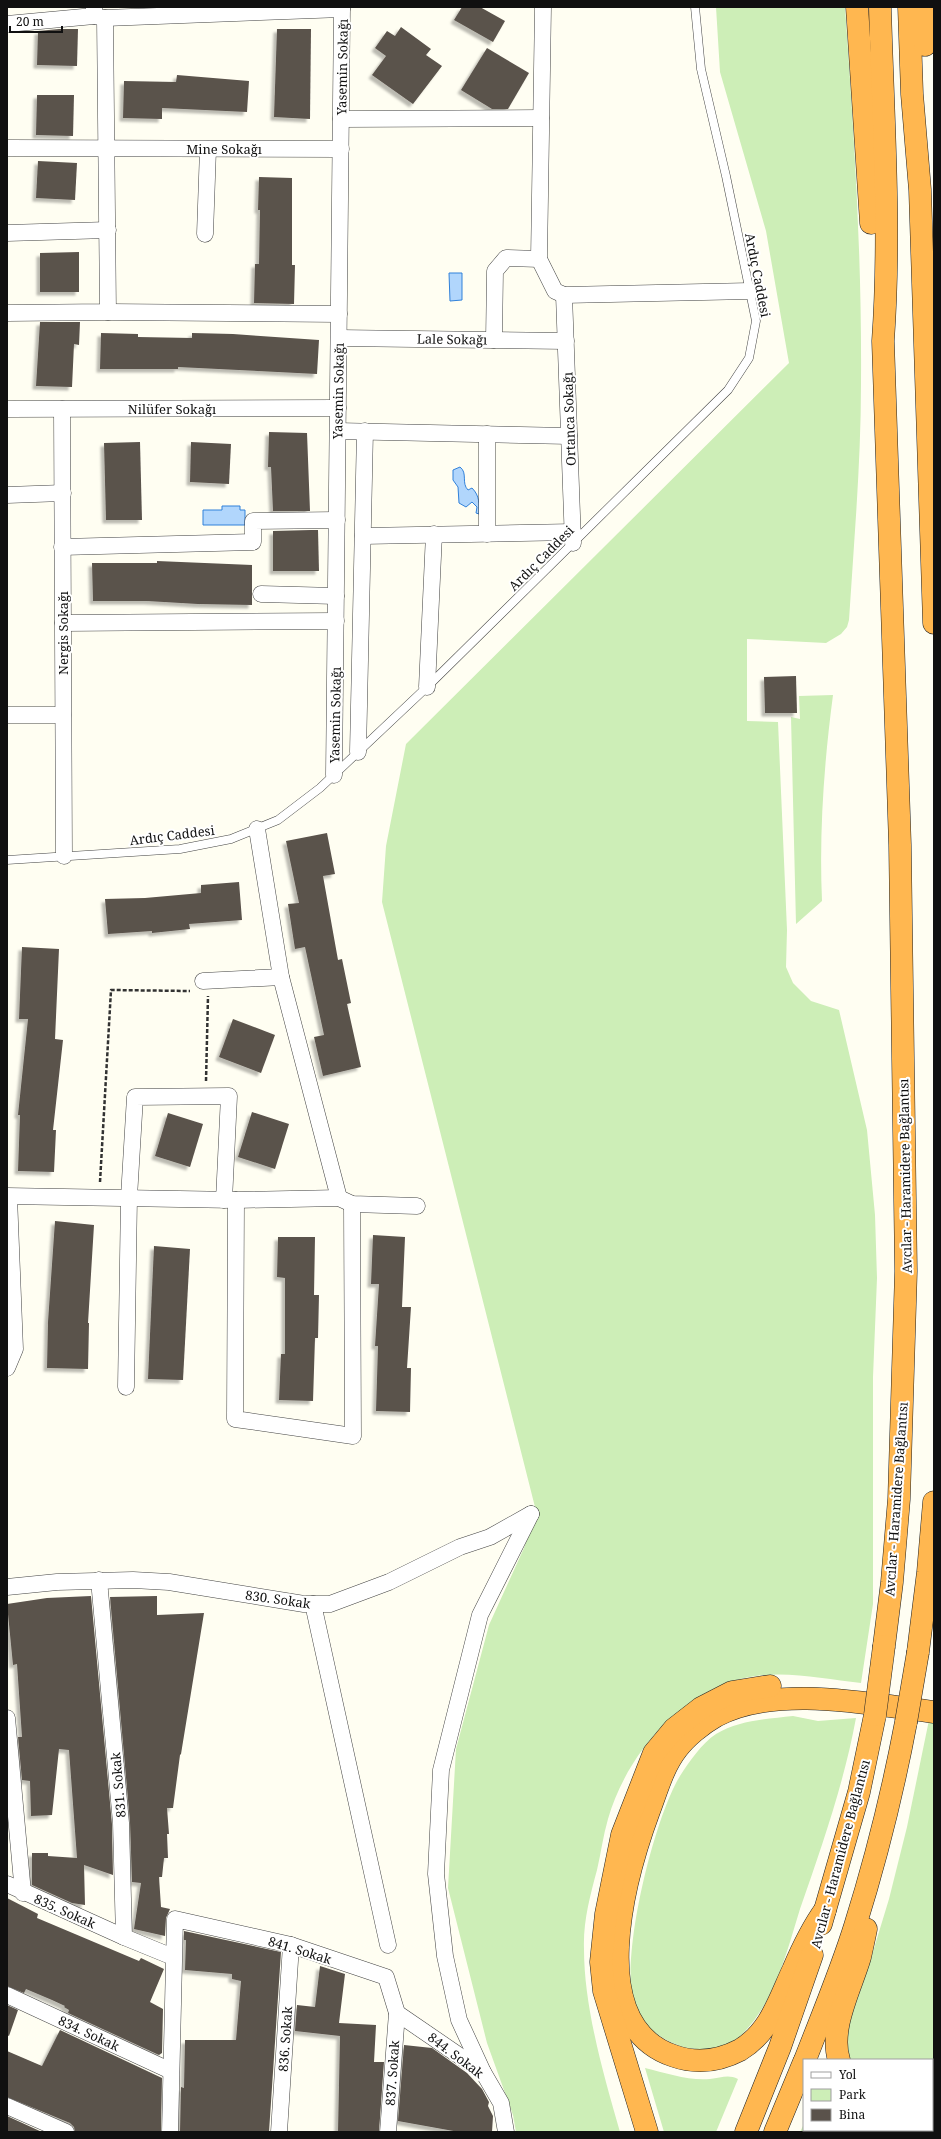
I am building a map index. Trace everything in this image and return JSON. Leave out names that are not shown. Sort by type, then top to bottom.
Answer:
[{"type":"highway","points":[[857,7],[874,271],[883,341]]},
{"type":"highway","points":[[880,7],[886,247],[886,289],[883,341]]},
{"type":"highway","points":[[909,7],[912,94],[920,190],[934,624]]},
{"type":"highway","points":[[920,190],[925,94],[925,7]]},
{"type":"highway","name":"Avcılar - Haramidere Bağlantısı","points":[[746,2132],[794,2010],[826,1910],[859,1792],[875,1715],[892,1582],[899,1499],[905,1350],[906,1271],[900,845],[883,341]]},
{"type":"highway","points":[[805,2059],[854,1928],[868,1883],[896,1773],[918,1652],[928,1572],[934,1502]]},
{"type":"highway","points":[[647,2132],[604,1991],[601,1962],[606,1914],[622,1835],[654,1753],[674,1729],[701,1708],[732,1692],[754,1687],[806,1685],[934,1698]]},
{"type":"highway","points":[[826,1910],[815,1924],[804,1945],[769,2022],[755,2038],[741,2049],[723,2058],[705,2061],[684,2060],[663,2052],[646,2040],[633,2024],[624,2003],[618,1975],[621,1919],[628,1877],[640,1836],[662,1775],[677,1749],[695,1731],[715,1716],[760,1701],[820,1699],[934,1712]]},
{"type":"highway","points":[[840,2059],[838,2033],[840,2015],[860,1957],[867,1922],[868,1883]]},
{"type":"highway","points":[[775,2132],[803,2063]]},
{"type":"street","points":[[543,7],[539,259],[556,291],[564,295],[750,291]]},
{"type":"street","points":[[7,24],[98,14],[342,8]]},
{"type":"street","name":"Yasemin Sokağı","points":[[334,775],[342,8]]},
{"type":"street","points":[[98,14],[107,148],[108,312]]},
{"type":"street","points":[[341,119],[541,118]]},
{"type":"street","name":"Mine Sokağı","points":[[7,148],[341,149]]},
{"type":"street","points":[[206,234],[208,149]]},
{"type":"street","points":[[7,233],[108,230]]},
{"type":"street","points":[[494,340],[495,271],[506,258],[539,259]]},
{"type":"street","name":"Ortanca Sokağı","points":[[564,295],[573,537]]},
{"type":"street","points":[[7,314],[108,312],[339,314]]},
{"type":"street","name":"Lale Sokağı","points":[[339,338],[566,342]]},
{"type":"street","name":"Nilüfer Sokağı","points":[[7,409],[338,408]]},
{"type":"street","name":"Nergis Sokağı","points":[[62,409],[64,856]]},
{"type":"street","points":[[338,431],[569,436]]},
{"type":"street","name":"Yasemin Sokağı","points":[[358,752],[365,431]]},
{"type":"street","points":[[487,434],[487,534]]},
{"type":"street","points":[[7,495],[63,492]]},
{"type":"street","points":[[62,547],[254,542],[254,521],[337,520]]},
{"type":"street","points":[[427,687],[434,534]]},
{"type":"street","points":[[363,536],[487,534],[573,537]]},
{"type":"street","points":[[261,594],[336,596]]},
{"type":"street","points":[[63,623],[336,621]]},
{"type":"street","points":[[7,715],[63,715]]},
{"type":"street","points":[[126,1387],[129,1197],[135,1097],[229,1096],[235,1419],[353,1436],[346,1201],[280,977],[257,829]]},
{"type":"street","points":[[202,988],[280,977]]},
{"type":"street","points":[[7,1368],[15,1349],[8,1197],[99,1196],[230,1200],[346,1201],[417,1206]]},
{"type":"street","name":"830. Sokak","points":[[7,1587],[99,1580],[169,1582],[304,1604],[330,1604],[389,1582],[460,1547],[490,1537],[531,1514],[480,1615],[442,1770],[436,1874],[445,1956],[459,2020],[483,2072]]},
{"type":"street","name":"831. Sokak","points":[[99,1580],[121,1823],[124,1937]]},
{"type":"street","points":[[313,1604],[388,1945]]},
{"type":"street","points":[[7,1718],[23,1892]]},
{"type":"street","name":"835. Sokak","points":[[7,1884],[124,1937]]},
{"type":"street","name":"841. Sokak","points":[[173,1957],[175,1919],[291,1945],[386,1977],[397,2014]]},
{"type":"street","points":[[124,1937],[173,1957],[170,2132]]},
{"type":"street","name":"836. Sokak","points":[[279,2132],[291,1945]]},
{"type":"street","name":"834. Sokak","points":[[7,1995],[171,2071]]},
{"type":"street","name":"844. Sokak","points":[[397,2014],[483,2072],[502,2103],[506,2132]]},
{"type":"street","name":"837. Sokak","points":[[390,2132],[397,2014]]},
{"type":"street","points":[[7,2106],[66,2132]]},
{"type":"lane","name":"Ardıç Caddesi","points":[[7,860],[180,849],[231,839],[278,820],[320,788],[427,687],[573,537],[728,390],[749,358],[756,321],[726,176],[701,69],[695,7]]},
{"type":"path","points":[[99,1196],[111,990],[202,988],[206,1096]]},
{"type":"green space","points":[[716,7],[845,7],[857,195],[861,336],[860,442],[849,620],[847,627],[841,634],[826,643],[747,639],[747,721],[778,722],[787,930],[786,967],[793,983],[811,1001],[839,1010],[867,1130],[875,1215],[877,1278],[873,1377],[873,1604],[861,1683],[779,1674],[762,1675],[730,1682],[709,1691],[688,1704],[653,1736],[639,1755],[626,1776],[608,1819],[588,1909],[584,1939],[587,1995],[591,2018],[620,2132],[516,2132],[513,2115],[487,2043],[448,1888],[456,1749],[489,1625],[524,1548],[536,1511],[382,902],[386,846],[406,744],[789,363],[766,231],[720,72]]},
{"type":"green space","points":[[833,695],[823,798],[821,850],[822,901],[796,924],[791,717],[800,719],[799,696]]},
{"type":"green space","points":[[793,1716],[818,1721],[856,1718],[832,1814],[786,1953],[774,1986],[758,2016],[744,2033],[728,2045],[717,2049],[699,2049],[681,2046],[657,2034],[643,2022],[635,2009],[631,1987],[631,1959],[641,1891],[660,1824],[670,1796],[680,1776],[696,1753],[706,1742],[725,1729],[744,1723],[763,1719]]},
{"type":"green space","points":[[929,1720],[934,1721],[934,2116],[933,2059],[849,2059],[846,2039],[850,2020],[889,1899],[907,1827]]},
{"type":"green space","points":[[645,2068],[694,2079],[728,2077],[738,2079],[716,2132],[664,2132]]},
{"type":"green space","points":[[803,2126],[803,2131],[883,2132],[800,2132]]},
{"type":"water","points":[[449,273],[462,273],[462,300],[450,301]]},
{"type":"water","points":[[460,467],[464,472],[466,487],[468,490],[472,488],[478,497],[479,514],[476,513],[477,507],[472,502],[466,507],[459,503],[458,487],[453,480],[453,470]]},
{"type":"water","points":[[222,506],[240,506],[240,510],[245,510],[245,525],[203,525],[203,510],[222,510]]},
{"type":"building","points":[[462,7],[480,7],[505,21],[493,42],[454,20]]},
{"type":"building","points":[[401,27],[431,49],[426,55],[442,66],[413,104],[372,75],[386,56],[375,48],[387,31],[395,36]]},
{"type":"building","points":[[78,29],[77,66],[37,65],[38,31]]},
{"type":"building","points":[[277,29],[311,29],[310,119],[274,117]]},
{"type":"building","points":[[487,48],[529,73],[508,109],[492,109],[461,90]]},
{"type":"building","points":[[177,75],[249,81],[247,112],[162,108],[162,119],[123,118],[124,81],[176,82]]},
{"type":"building","points":[[37,95],[74,95],[73,136],[36,135]]},
{"type":"building","points":[[38,161],[77,163],[75,200],[36,198]]},
{"type":"building","points":[[259,177],[292,178],[292,265],[295,265],[294,304],[254,303],[255,264],[259,264]]},
{"type":"building","points":[[79,252],[79,292],[40,292],[40,253]]},
{"type":"building","points":[[40,322],[80,322],[79,345],[74,344],[72,387],[36,386]]},
{"type":"building","points":[[101,333],[138,334],[138,337],[192,338],[192,333],[233,334],[319,340],[317,374],[178,367],[178,369],[100,369]]},
{"type":"building","points":[[269,432],[307,433],[310,511],[273,511],[271,467],[268,467]]},
{"type":"building","points":[[140,442],[142,520],[106,520],[104,443]]},
{"type":"building","points":[[191,442],[231,444],[229,484],[190,482]]},
{"type":"building","points":[[318,530],[319,571],[273,571],[273,531]]},
{"type":"building","points":[[157,561],[252,565],[252,605],[147,601],[93,601],[92,563],[157,563]]},
{"type":"building","points":[[796,676],[797,713],[765,713],[764,677]]},
{"type":"building","points":[[327,833],[335,874],[323,876],[338,960],[342,959],[351,1003],[347,1004],[361,1067],[323,1076],[314,1037],[324,1035],[305,947],[295,949],[288,904],[299,903],[286,841]]},
{"type":"building","points":[[239,882],[242,920],[189,924],[190,929],[152,933],[152,931],[108,934],[105,899],[145,898],[201,893],[201,885]]},
{"type":"building","points":[[22,947],[59,949],[55,1039],[63,1040],[53,1130],[56,1130],[54,1172],[18,1171],[20,1115],[18,1115],[28,1019],[19,1019]]},
{"type":"building","points":[[233,1019],[275,1035],[261,1073],[219,1057]]},
{"type":"building","points":[[252,1112],[289,1124],[275,1169],[238,1157]]},
{"type":"building","points":[[168,1113],[203,1124],[190,1167],[155,1156]]},
{"type":"building","points":[[55,1221],[94,1225],[88,1323],[88,1369],[47,1368],[48,1322]]},
{"type":"building","points":[[373,1235],[405,1237],[402,1307],[411,1307],[407,1368],[411,1368],[410,1412],[376,1411],[378,1346],[375,1346],[379,1284],[371,1284]]},
{"type":"building","points":[[278,1237],[315,1237],[314,1295],[319,1295],[318,1338],[315,1338],[313,1401],[279,1400],[281,1354],[285,1354],[285,1278],[277,1277]]},
{"type":"building","points":[[154,1246],[190,1249],[183,1380],[148,1379]]},
{"type":"building","points":[[91,1596],[112,1824],[113,1875],[84,1865],[85,1905],[72,1903],[32,1885],[32,1853],[48,1853],[48,1856],[77,1858],[69,1750],[59,1749],[52,1815],[31,1816],[30,1781],[22,1780],[18,1737],[22,1737],[17,1664],[13,1665],[7,1604],[47,1598]]},
{"type":"building","points":[[157,1596],[157,1615],[204,1613],[180,1755],[173,1808],[167,1808],[169,1834],[167,1834],[168,1858],[164,1858],[162,1877],[159,1877],[161,1907],[170,1909],[166,1918],[165,1936],[134,1929],[141,1883],[132,1882],[130,1822],[110,1597]]},
{"type":"building","points":[[7,1898],[38,1914],[37,1918],[139,1961],[141,1958],[164,1969],[150,2002],[163,2009],[162,2053],[159,2055],[68,2013],[69,2010],[64,2007],[65,2006],[52,2000],[26,1989],[24,1993],[7,1986]]},
{"type":"building","points":[[184,1931],[281,1952],[269,2132],[180,2132],[181,2087],[184,2088],[185,2040],[236,2040],[241,1981],[232,1979],[232,1974],[185,1970],[186,1940],[184,1940]]},
{"type":"building","points":[[320,1966],[345,1974],[339,2023],[376,2025],[374,2062],[384,2062],[379,2132],[338,2132],[340,2036],[295,2031],[297,2005],[315,2007]]},
{"type":"building","points":[[7,2005],[18,2010],[9,2036],[7,2035]]},
{"type":"building","points":[[60,2030],[162,2078],[161,2132],[75,2132],[74,2127],[70,2123],[7,2097],[7,2051],[42,2066]]},
{"type":"building","points":[[404,2045],[432,2048],[467,2073],[482,2089],[489,2102],[488,2106],[493,2116],[492,2132],[459,2132],[398,2121]]},
{"type":"building","points":[[7,2116],[42,2132],[7,2132]]}]
